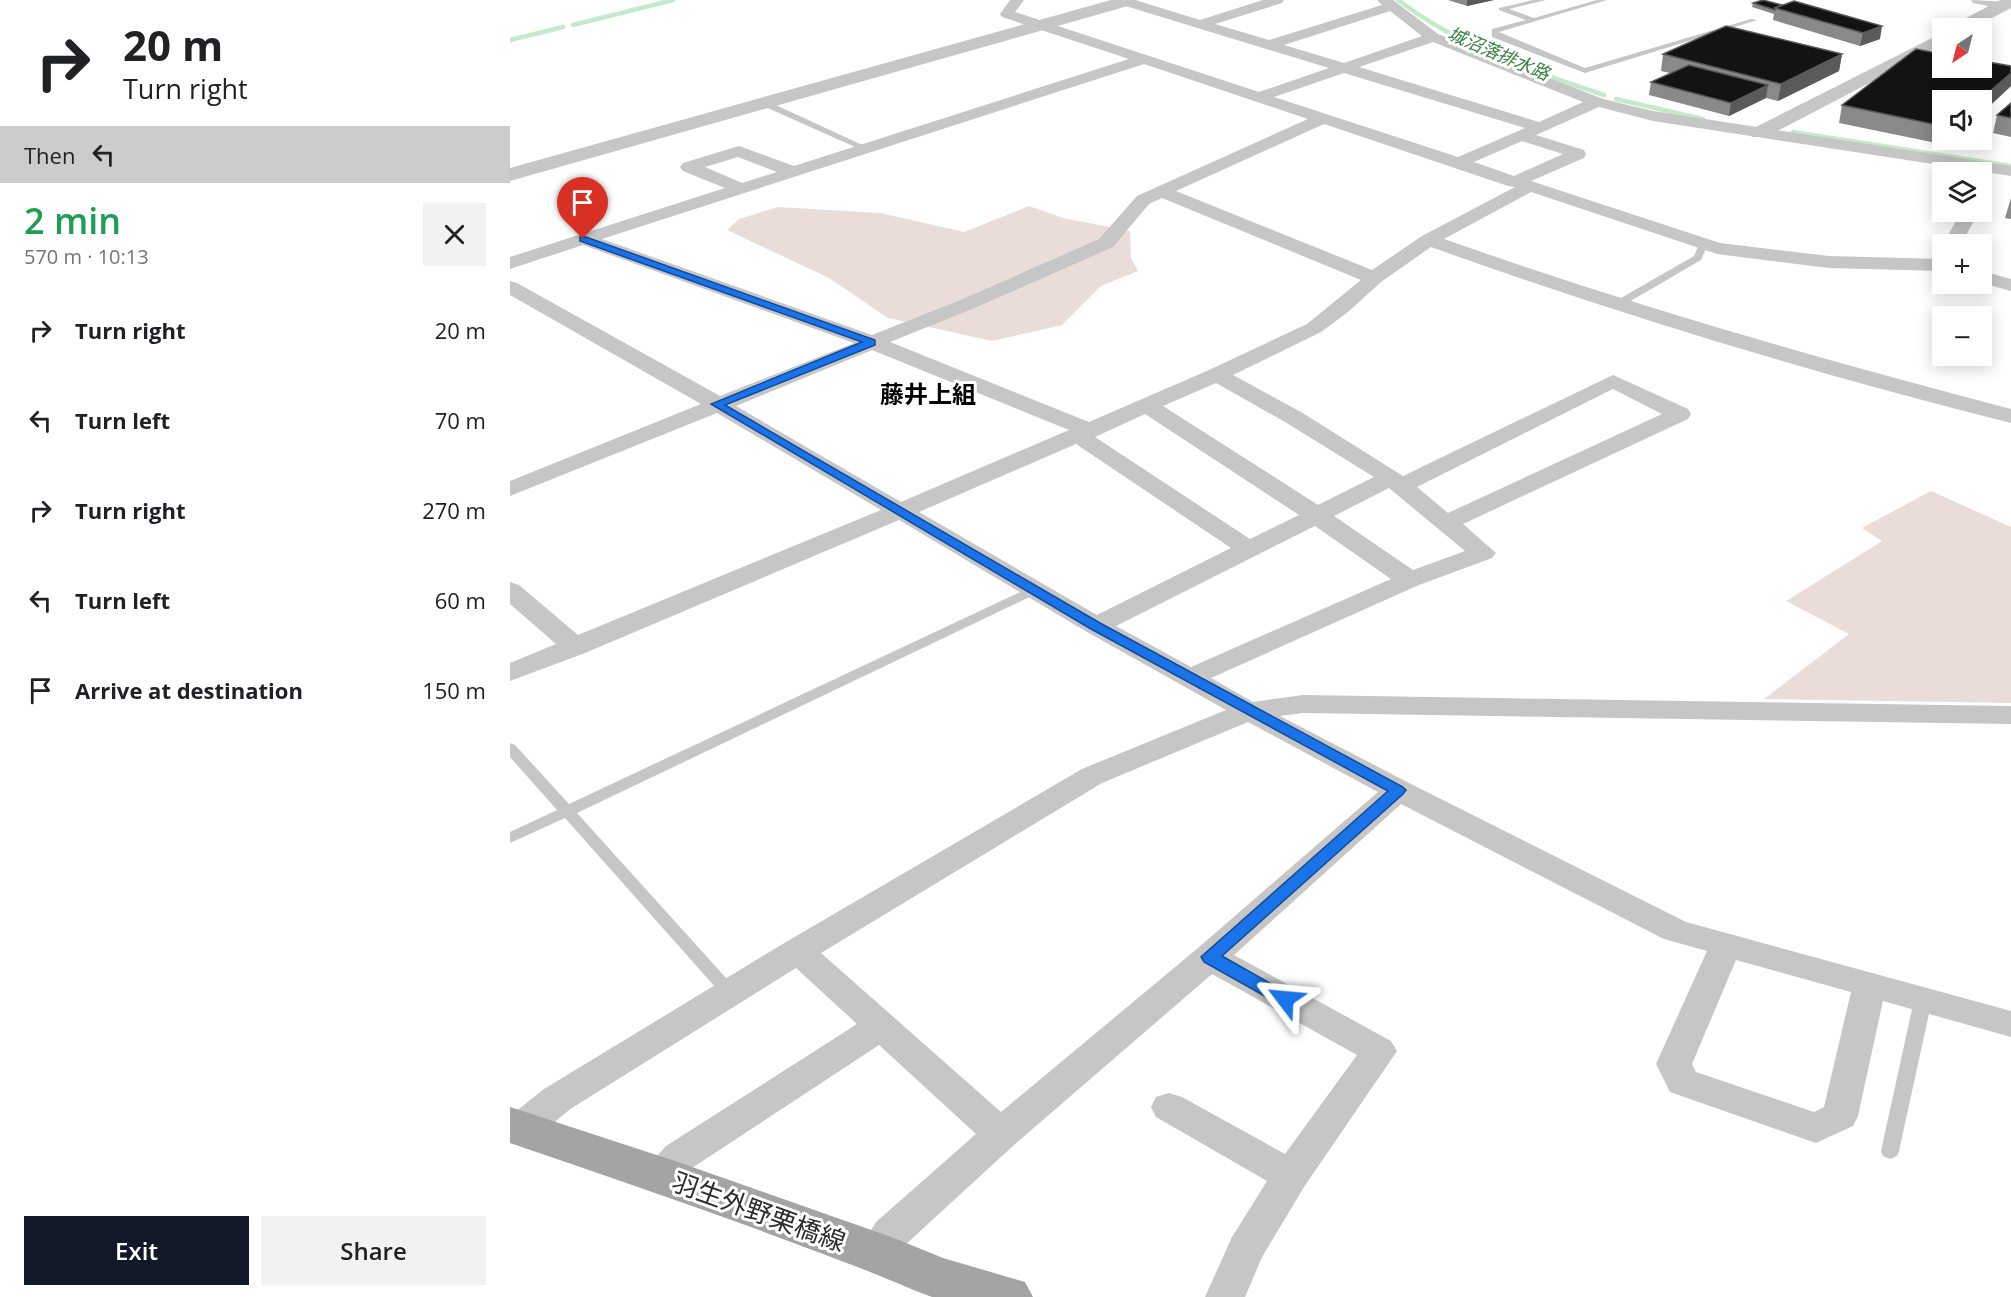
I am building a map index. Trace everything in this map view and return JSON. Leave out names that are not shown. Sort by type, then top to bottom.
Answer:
[{"type":"main road","name":"羽生外野栗橋線","points":[[516,1127],[878,1253],[938,1278],[1008,1297]]},
{"type":"street","points":[[1017,0],[1007,14],[1717,248],[1829,262],[1932,264]]},
{"type":"street","points":[[1200,24],[1277,0]]},
{"type":"street","points":[[1978,0],[2008,3]]},
{"type":"street","points":[[510,175],[1127,1],[1540,127]]},
{"type":"street","points":[[1269,45],[1388,3],[1433,37],[1597,102],[1653,116],[1997,174]]},
{"type":"street","points":[[1980,18],[2008,3]]},
{"type":"street","points":[[1259,97],[1433,37]]},
{"type":"street","points":[[1759,133],[1932,43]]},
{"type":"street","points":[[510,263],[1145,60]]},
{"type":"street","points":[[1458,163],[1597,102]]},
{"type":"street","points":[[510,489],[970,303],[1106,243],[1143,200],[1323,118]]},
{"type":"street","points":[[510,673],[1085,433],[1217,375],[1314,328],[1341,308],[1374,278],[1429,240],[1521,184],[1578,154],[1520,135]]},
{"type":"street","points":[[741,189],[689,167],[739,151],[793,172]]},
{"type":"street","points":[[1160,191],[1374,278]]},
{"type":"street","points":[[583,239],[871,342],[1085,433],[1249,549]]},
{"type":"street","points":[[1429,240],[1514,271],[1618,304],[1864,377],[2011,416]]},
{"type":"street","points":[[1992,280],[2011,285]]},
{"type":"street","points":[[510,287],[717,404],[1033,590],[1249,711],[1398,790],[1676,931],[2011,1024]]},
{"type":"street","points":[[1190,678],[1410,580],[1483,553],[1396,482],[1293,417],[1217,375]]},
{"type":"street","points":[[1096,626],[1316,516],[1396,482],[1613,381],[1680,414],[1446,524]]},
{"type":"street","points":[[1147,405],[1410,580]]},
{"type":"street","points":[[510,590],[575,647]]},
{"type":"street","points":[[516,1127],[556,1099],[798,951],[1092,776],[1249,711],[1303,704],[2011,715]]},
{"type":"street","points":[[878,1253],[890,1234],[1001,1134],[1210,957],[1398,790]]},
{"type":"street","points":[[1726,945],[1674,1064],[1683,1082],[1816,1128],[1840,1116],[1870,985]]},
{"type":"street","points":[[798,951],[1001,1134]]},
{"type":"street","points":[[1210,957],[1379,1051],[1291,1176],[1246,1249],[1225,1297]]},
{"type":"street","points":[[662,1176],[679,1157],[882,1025]]},
{"type":"street","points":[[1169,1107],[1291,1176]]},
{"type":"lane","points":[[1533,20],[1501,9],[1543,0]]},
{"type":"lane","points":[[1604,0],[1495,31],[1495,34],[1585,71],[1753,20]]},
{"type":"lane","points":[[764,103],[867,148]]},
{"type":"lane","points":[[1618,304],[1698,258],[1704,244]]},
{"type":"lane","points":[[510,838],[1033,590]]},
{"type":"lane","points":[[510,748],[730,993]]},
{"type":"lane","points":[[1890,1151],[1923,999]]},
{"type":"shaded area","points":[[1029,206],[1063,218],[1130,231],[1131,258],[1138,271],[1101,286],[1062,325],[992,341],[888,318],[829,278],[727,230],[739,219],[778,207],[880,213],[964,232]]},
{"type":"shaded area","points":[[1931,491],[2011,527],[2011,703],[1764,699],[1849,634],[1786,601],[1882,541],[1862,528]]},
{"type":"building","points":[[1763,0],[1782,5],[1775,10],[1753,3]]},
{"type":"building","points":[[1794,1],[1882,26],[1863,33],[1775,8]]},
{"type":"building","points":[[1726,26],[1842,54],[1781,84],[1663,54]]},
{"type":"building","points":[[1916,49],[1932,52],[1932,78],[1992,78],[1992,63],[2011,66],[2011,73],[1991,90],[1932,90],[1932,124],[1842,105]]},
{"type":"building","points":[[1689,65],[1768,85],[1731,103],[1651,82]]},
{"type":"building","points":[[2011,103],[2011,118],[1997,115]]},
{"type":"waterway","points":[[573,25],[673,0]]},
{"type":"waterway","name":"城沼落排水路","points":[[1398,0],[1446,31],[1497,56],[1604,95]]},
{"type":"waterway","points":[[510,40],[563,27]]},
{"type":"waterway","name":"城沼落排水路","points":[[1616,99],[1703,119]]},
{"type":"waterway","name":"城沼落排水路","points":[[1793,132],[2011,166]]},
{"type":"district","name":"藤井上組","points":[[928,393]]},
{"type":"route","points":[[583,239],[871,342],[717,404],[1096,626],[1398,790],[1210,957],[1285,999]]}]
